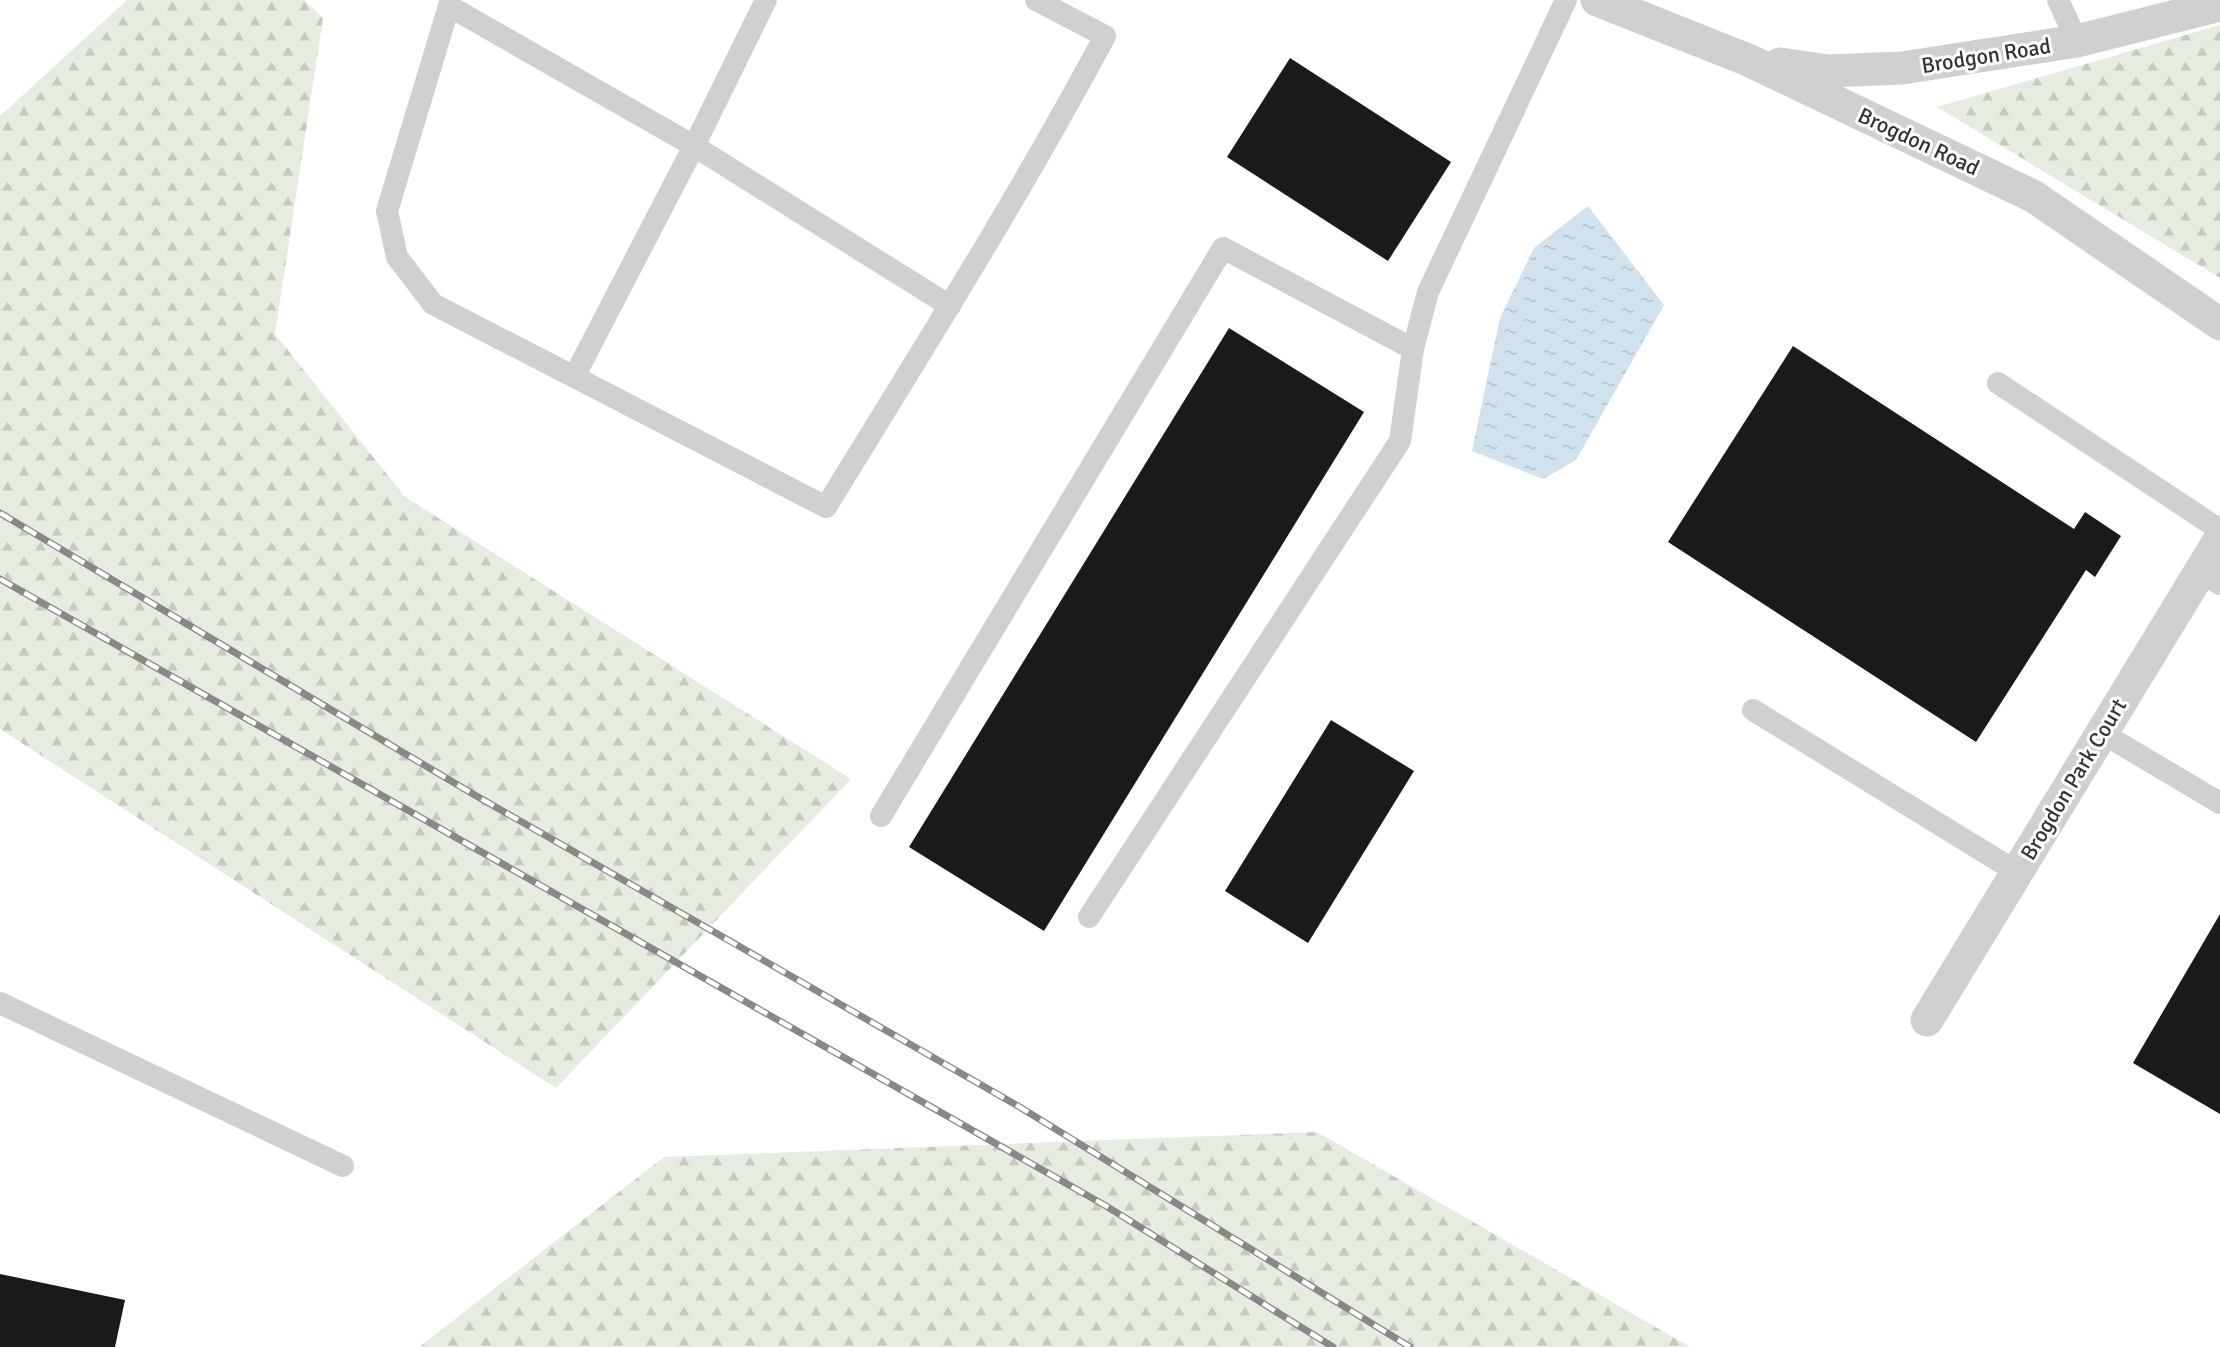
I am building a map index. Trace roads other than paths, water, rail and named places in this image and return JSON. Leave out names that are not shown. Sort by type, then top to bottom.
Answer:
[{"type":"street","name":"Brogdon Road","points":[[1597,0],[1748,60],[2033,196],[2220,324]]},
{"type":"street","name":"Brodgon Road","points":[[1748,60],[1829,71],[1902,68],[2077,41],[2220,5]]},
{"type":"street","name":"Brogdon Park Court","points":[[1927,1020],[2102,733],[2210,578],[2220,539]]},
{"type":"lane","points":[[574,377],[694,146],[766,0]]},
{"type":"lane","points":[[950,306],[694,146],[449,6],[387,211],[397,257],[433,304],[826,507],[950,306],[1075,92],[1105,36],[1036,0]]},
{"type":"lane","points":[[1089,917],[1400,441],[1413,349],[1428,292],[1566,0]]},
{"type":"lane","points":[[2058,0],[2077,41]]},
{"type":"lane","points":[[881,816],[1223,248],[1413,349]]},
{"type":"lane","points":[[1998,383],[2220,530]]},
{"type":"lane","points":[[1753,710],[2017,872]]},
{"type":"lane","points":[[2102,733],[2220,803]]},
{"type":"lane","points":[[0,1003],[343,1166]]},
{"type":"water","points":[[1588,206],[1664,305],[1576,460],[1543,479],[1472,451],[1500,318],[1534,248]]},
{"type":"railway","points":[[0,513],[473,794],[1018,1106],[1410,1347]]},
{"type":"railway","points":[[0,579],[1106,1206],[1333,1347]]}]
